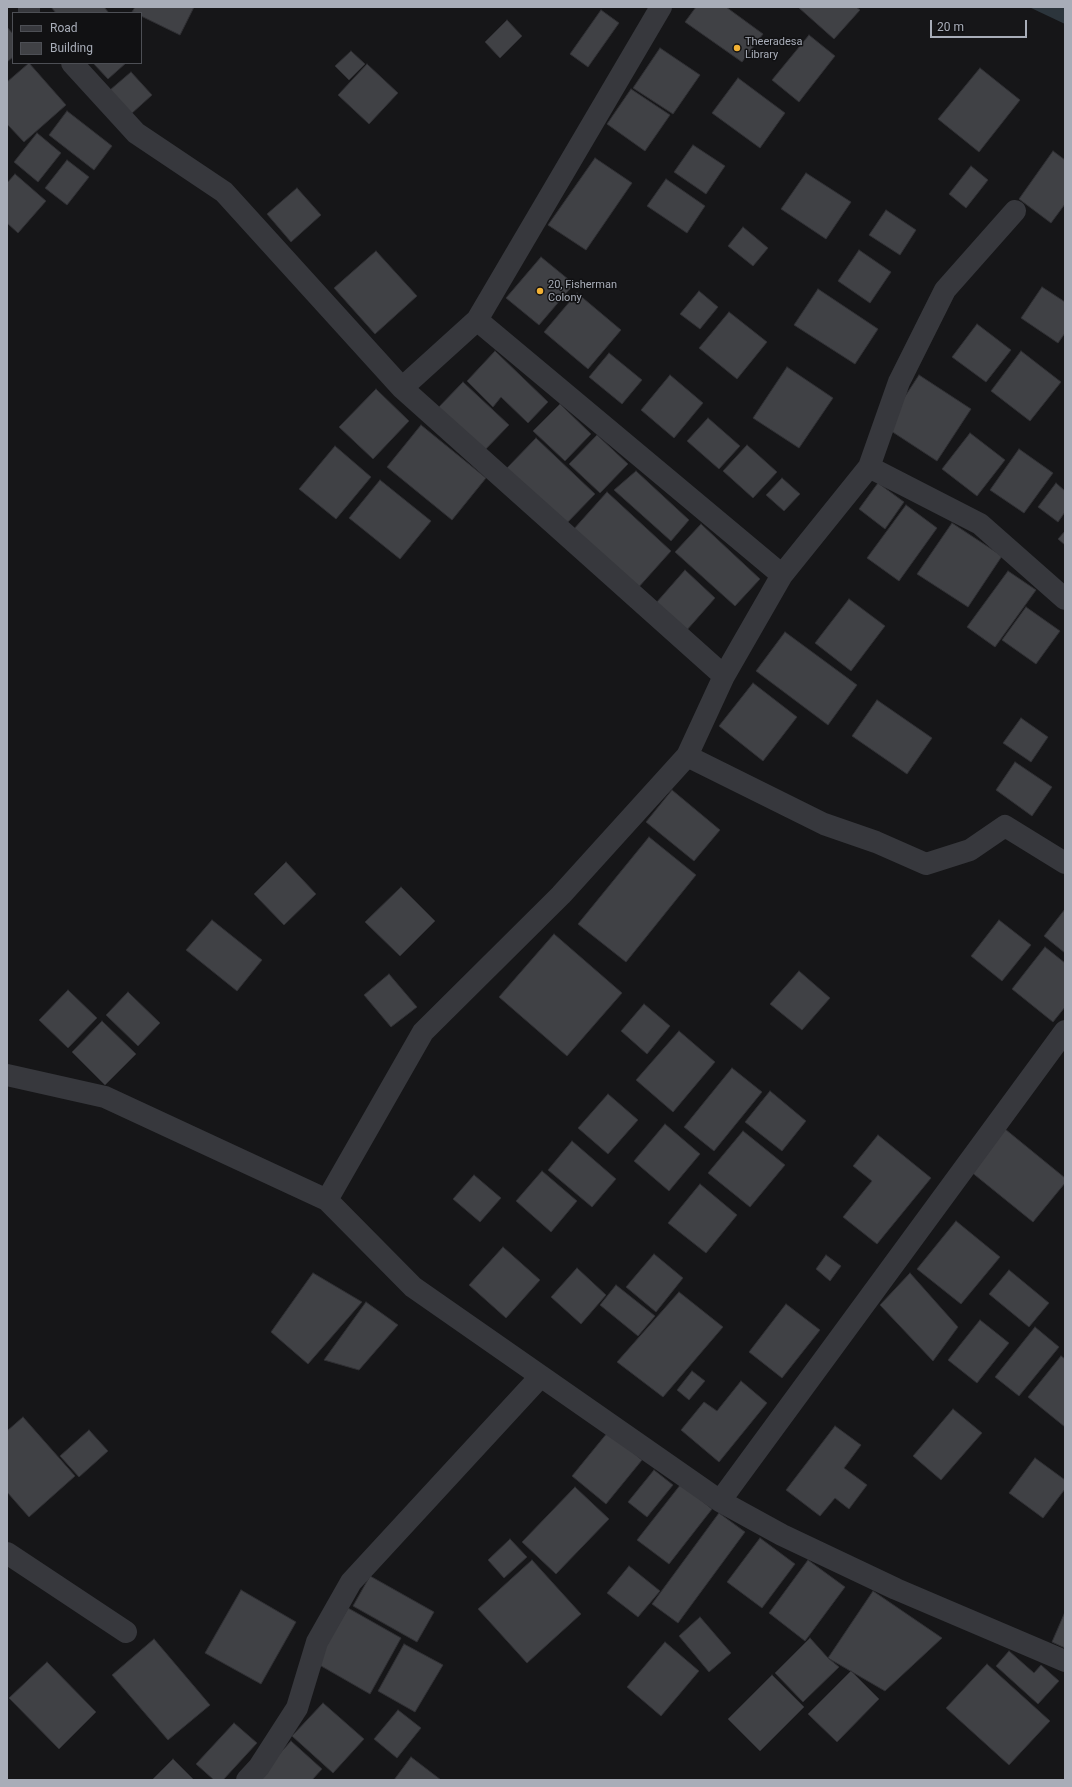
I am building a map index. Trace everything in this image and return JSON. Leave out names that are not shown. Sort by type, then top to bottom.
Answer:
[{"type":"street","points":[[402,388],[477,320],[661,7]]},
{"type":"street","points":[[73,64],[136,133],[224,192],[402,388],[724,676]]},
{"type":"street","points":[[327,1200],[423,1032],[561,895],[687,756],[724,676],[782,575],[869,467],[899,382],[945,290],[1015,211]]},
{"type":"street","points":[[477,320],[782,575]]},
{"type":"street","points":[[869,467],[980,524],[1065,599]]},
{"type":"street","points":[[687,756],[824,824],[876,842],[926,864],[970,850],[1005,826],[1065,863]]},
{"type":"street","points":[[720,1501],[1065,1031]]},
{"type":"street","points":[[7,1075],[105,1097],[327,1200],[413,1287],[720,1501],[782,1535],[896,1589],[1065,1661]]},
{"type":"street","points":[[247,1780],[259,1767],[297,1708],[317,1642],[351,1582],[542,1376]]},
{"type":"street","points":[[7,1553],[126,1632]]},
{"type":"shaded area","points":[[1029,7],[1065,7],[1065,24]]},
{"type":"building","points":[[51,7],[104,7],[108,12],[55,12]]},
{"type":"building","points":[[135,7],[194,7],[180,35],[142,16],[142,12],[132,12]]},
{"type":"building","name":"Theeradesa Library","points":[[696,7],[726,7],[763,34],[742,62],[685,22]]},
{"type":"building","points":[[798,7],[856,7],[860,10],[834,39]]},
{"type":"building","points":[[601,10],[619,23],[588,67],[570,54]]},
{"type":"building","points":[[507,20],[522,36],[500,58],[485,42]]},
{"type":"building","points":[[7,27],[12,33],[12,58],[7,62]]},
{"type":"building","points":[[809,35],[835,56],[799,102],[772,80]]},
{"type":"building","points":[[660,48],[700,75],[673,114],[633,88]]},
{"type":"building","points":[[351,51],[365,64],[349,80],[335,66]]},
{"type":"building","points":[[28,64],[30,64],[66,105],[24,142],[7,124],[7,82]]},
{"type":"building","points":[[94,64],[125,64],[108,79]]},
{"type":"building","points":[[367,64],[398,93],[369,124],[338,95]]},
{"type":"building","points":[[980,68],[1020,100],[979,152],[938,119]]},
{"type":"building","points":[[131,72],[152,95],[131,114],[110,90]]},
{"type":"building","points":[[738,78],[785,113],[760,148],[712,113]]},
{"type":"building","points":[[631,89],[670,115],[645,151],[607,124]]},
{"type":"building","points":[[67,111],[112,146],[94,170],[49,135]]},
{"type":"building","points":[[37,133],[61,153],[38,182],[14,162]]},
{"type":"building","points":[[693,145],[725,166],[706,194],[674,172]]},
{"type":"building","points":[[1053,151],[1065,160],[1065,204],[1051,223],[1019,199]]},
{"type":"building","points":[[595,158],[632,183],[586,250],[548,225]]},
{"type":"building","points":[[67,160],[89,177],[67,205],[45,188]]},
{"type":"building","points":[[971,166],[988,180],[966,208],[949,194]]},
{"type":"building","points":[[806,173],[851,202],[826,239],[781,209]]},
{"type":"building","points":[[15,174],[46,201],[18,233],[7,223],[7,183]]},
{"type":"building","points":[[666,179],[705,206],[687,233],[647,206]]},
{"type":"building","points":[[297,188],[321,215],[291,242],[267,214]]},
{"type":"building","points":[[886,210],[916,230],[900,255],[869,235]]},
{"type":"building","points":[[743,227],[768,248],[753,266],[728,246]]},
{"type":"building","points":[[859,250],[891,272],[870,303],[838,281]]},
{"type":"building","points":[[376,251],[417,296],[375,334],[334,288]]},
{"type":"building","name":"20, Fisherman Colony","points":[[541,257],[574,284],[539,325],[506,298]]},
{"type":"building","points":[[1042,287],[1065,302],[1065,333],[1058,343],[1021,318]]},
{"type":"building","points":[[818,289],[878,329],[855,364],[794,325]]},
{"type":"building","points":[[699,291],[718,307],[700,329],[680,314]]},
{"type":"building","points":[[577,293],[621,330],[588,369],[544,332]]},
{"type":"building","points":[[729,312],[767,342],[737,379],[699,348]]},
{"type":"building","points":[[977,324],[1011,350],[986,382],[952,357]]},
{"type":"building","points":[[495,351],[548,402],[528,423],[501,397],[493,407],[467,381]]},
{"type":"building","points":[[1021,351],[1061,382],[1030,421],[991,391]]},
{"type":"building","points":[[609,353],[642,380],[622,404],[589,377]]},
{"type":"building","points":[[787,367],[833,398],[799,448],[753,418]]},
{"type":"building","points":[[670,375],[703,403],[674,438],[641,410]]},
{"type":"building","points":[[919,375],[971,409],[937,461],[885,427]]},
{"type":"building","points":[[463,382],[509,425],[482,453],[436,410]]},
{"type":"building","points":[[376,389],[409,421],[373,459],[339,427]]},
{"type":"building","points":[[560,404],[591,434],[565,461],[533,431]]},
{"type":"building","points":[[708,418],[740,446],[719,469],[687,441]]},
{"type":"building","points":[[421,425],[486,478],[452,520],[387,467]]},
{"type":"building","points":[[970,433],[1005,460],[977,496],[942,469]]},
{"type":"building","points":[[597,435],[628,464],[600,493],[569,464]]},
{"type":"building","points":[[536,438],[595,494],[565,525],[506,469]]},
{"type":"building","points":[[747,445],[777,472],[753,498],[723,471]]},
{"type":"building","points":[[335,446],[371,477],[336,519],[299,489]]},
{"type":"building","points":[[1019,449],[1053,473],[1024,513],[990,490]]},
{"type":"building","points":[[636,471],[689,520],[671,541],[614,490]]},
{"type":"building","points":[[782,478],[800,494],[784,511],[766,495]]},
{"type":"building","points":[[380,480],[431,521],[400,559],[349,518]]},
{"type":"building","points":[[878,483],[904,502],[885,529],[859,509]]},
{"type":"building","points":[[1056,483],[1065,491],[1065,512],[1058,522],[1038,507]]},
{"type":"building","points":[[607,492],[671,551],[637,589],[573,530]]},
{"type":"building","points":[[906,505],[937,528],[899,581],[867,558]]},
{"type":"building","points":[[952,523],[1002,556],[968,607],[917,574]]},
{"type":"building","points":[[701,524],[760,579],[735,606],[675,552]]},
{"type":"building","points":[[1065,531],[1065,545],[1058,539]]},
{"type":"building","points":[[685,570],[715,598],[686,631],[656,603]]},
{"type":"building","points":[[1008,571],[1036,590],[995,647],[967,627]]},
{"type":"building","points":[[849,599],[885,626],[851,671],[815,643]]},
{"type":"building","points":[[1026,607],[1060,631],[1036,664],[1002,640]]},
{"type":"building","points":[[785,632],[857,685],[828,725],[756,671]]},
{"type":"building","points":[[753,683],[797,717],[763,761],[719,726]]},
{"type":"building","points":[[877,700],[932,738],[907,774],[852,736]]},
{"type":"building","points":[[1021,718],[1048,737],[1031,762],[1003,743]]},
{"type":"building","points":[[1015,762],[1052,787],[1032,816],[996,790]]},
{"type":"building","points":[[672,790],[720,830],[694,861],[646,822]]},
{"type":"building","points":[[649,837],[696,875],[626,962],[578,924]]},
{"type":"building","points":[[286,862],[316,894],[284,925],[254,894]]},
{"type":"building","points":[[401,887],[435,921],[400,956],[365,922]]},
{"type":"building","points":[[1065,909],[1065,953],[1044,936]]},
{"type":"building","points":[[212,920],[262,960],[237,991],[186,950]]},
{"type":"building","points":[[999,920],[1031,945],[1002,981],[971,956]]},
{"type":"building","points":[[554,934],[622,993],[567,1056],[499,997]]},
{"type":"building","points":[[1045,947],[1065,963],[1065,1007],[1053,1022],[1012,989]]},
{"type":"building","points":[[799,971],[830,998],[802,1030],[770,1004]]},
{"type":"building","points":[[389,974],[417,1007],[391,1027],[364,995]]},
{"type":"building","points":[[68,990],[97,1018],[68,1048],[39,1020]]},
{"type":"building","points":[[128,992],[160,1023],[138,1046],[106,1015]]},
{"type":"building","points":[[644,1004],[670,1026],[647,1054],[621,1031]]},
{"type":"building","points":[[102,1021],[136,1054],[105,1085],[72,1052]]},
{"type":"building","points":[[679,1031],[715,1062],[673,1112],[636,1080]]},
{"type":"building","points":[[732,1068],[762,1092],[714,1151],[684,1127]]},
{"type":"building","points":[[770,1091],[806,1121],[782,1151],[745,1122]]},
{"type":"building","points":[[608,1094],[638,1120],[608,1154],[578,1128]]},
{"type":"building","points":[[665,1124],[700,1154],[669,1191],[634,1161]]},
{"type":"building","points":[[1005,1129],[1065,1178],[1065,1183],[1033,1222],[970,1171]]},
{"type":"building","points":[[743,1131],[785,1165],[750,1207],[708,1173]]},
{"type":"building","points":[[878,1135],[931,1178],[877,1244],[843,1217],[872,1181],[853,1166]]},
{"type":"building","points":[[572,1141],[616,1179],[592,1207],[548,1170]]},
{"type":"building","points":[[542,1171],[577,1201],[551,1232],[516,1201]]},
{"type":"building","points":[[474,1175],[501,1198],[480,1222],[453,1199]]},
{"type":"building","points":[[700,1184],[737,1215],[706,1253],[668,1223]]},
{"type":"building","points":[[956,1221],[1000,1257],[961,1304],[917,1269]]},
{"type":"building","points":[[503,1247],[540,1280],[506,1318],[469,1285]]},
{"type":"building","points":[[654,1254],[683,1278],[656,1312],[626,1287]]},
{"type":"building","points":[[826,1255],[841,1266],[830,1281],[816,1269]]},
{"type":"building","points":[[577,1268],[606,1295],[581,1324],[551,1297]]},
{"type":"building","points":[[1009,1270],[1049,1303],[1029,1327],[989,1294]]},
{"type":"building","points":[[313,1273],[362,1302],[308,1364],[271,1332]]},
{"type":"building","points":[[910,1273],[958,1327],[933,1361],[880,1305]]},
{"type":"building","points":[[616,1285],[655,1316],[638,1336],[600,1305]]},
{"type":"building","points":[[679,1292],[723,1327],[663,1397],[617,1362]]},
{"type":"building","points":[[366,1302],[398,1325],[359,1370],[324,1360]]},
{"type":"building","points":[[786,1304],[820,1330],[782,1378],[749,1352]]},
{"type":"building","points":[[980,1320],[1009,1343],[977,1383],[948,1360]]},
{"type":"building","points":[[1035,1327],[1059,1347],[1019,1396],[995,1377]]},
{"type":"building","points":[[1061,1356],[1065,1359],[1065,1427],[1028,1397]]},
{"type":"building","points":[[692,1371],[705,1381],[689,1400],[677,1390]]},
{"type":"building","points":[[741,1381],[767,1403],[719,1462],[681,1430],[704,1402],[717,1411]]},
{"type":"building","points":[[953,1409],[982,1433],[941,1480],[913,1456]]},
{"type":"building","points":[[23,1417],[75,1476],[29,1517],[7,1492],[7,1431]]},
{"type":"building","points":[[835,1426],[861,1445],[844,1468],[867,1485],[849,1509],[835,1498],[820,1516],[786,1490]]},
{"type":"building","points":[[89,1430],[108,1451],[79,1477],[60,1456]]},
{"type":"building","points":[[608,1432],[642,1460],[606,1504],[572,1476]]},
{"type":"building","points":[[1035,1458],[1065,1480],[1065,1489],[1043,1518],[1009,1493]]},
{"type":"building","points":[[654,1470],[673,1485],[647,1517],[628,1502]]},
{"type":"building","points":[[681,1484],[712,1509],[669,1564],[637,1540]]},
{"type":"building","points":[[575,1487],[609,1519],[556,1574],[522,1542]]},
{"type":"building","points":[[719,1513],[745,1532],[678,1623],[652,1604]]},
{"type":"building","points":[[760,1538],[795,1564],[762,1608],[727,1582]]},
{"type":"building","points":[[510,1539],[527,1557],[504,1578],[488,1560]]},
{"type":"building","points":[[532,1560],[581,1614],[527,1663],[478,1609]]},
{"type":"building","points":[[808,1560],[845,1587],[805,1641],[769,1613]]},
{"type":"building","points":[[629,1566],[660,1591],[638,1617],[607,1593]]},
{"type":"building","points":[[370,1576],[434,1612],[417,1642],[353,1606]]},
{"type":"building","points":[[241,1590],[296,1622],[261,1684],[205,1653]]},
{"type":"building","points":[[873,1591],[942,1638],[885,1691],[828,1658]]},
{"type":"building","points":[[348,1608],[401,1638],[370,1694],[316,1663]]},
{"type":"building","points":[[1065,1612],[1065,1648],[1052,1642]]},
{"type":"building","points":[[700,1617],[731,1653],[709,1672],[679,1636]]},
{"type":"building","points":[[810,1638],[828,1658],[839,1667],[803,1702],[775,1673]]},
{"type":"building","points":[[154,1639],[210,1705],[168,1740],[112,1675]]},
{"type":"building","points":[[665,1642],[699,1671],[661,1716],[627,1687]]},
{"type":"building","points":[[404,1644],[443,1665],[415,1712],[378,1691]]},
{"type":"building","points":[[1009,1651],[1034,1673],[1041,1665],[1059,1681],[1038,1704],[996,1666]]},
{"type":"building","points":[[47,1662],[96,1712],[59,1749],[9,1698]]},
{"type":"building","points":[[987,1664],[1050,1721],[1009,1765],[946,1708]]},
{"type":"building","points":[[851,1671],[879,1699],[837,1742],[808,1714]]},
{"type":"building","points":[[772,1675],[804,1707],[760,1751],[728,1719]]},
{"type":"building","points":[[323,1703],[364,1739],[333,1773],[292,1736]]},
{"type":"building","points":[[398,1710],[421,1728],[397,1758],[374,1739]]},
{"type":"building","points":[[234,1723],[257,1743],[223,1780],[214,1780],[196,1764]]},
{"type":"building","points":[[291,1741],[322,1769],[312,1780],[256,1780]]},
{"type":"building","points":[[411,1757],[441,1780],[394,1780]]},
{"type":"building","points":[[173,1759],[194,1780],[152,1780]]},
{"type":"place","name":"Theeradesa Library","points":[[737,48]]},
{"type":"place","name":"20, Fisherman Colony","points":[[540,291]]}]
